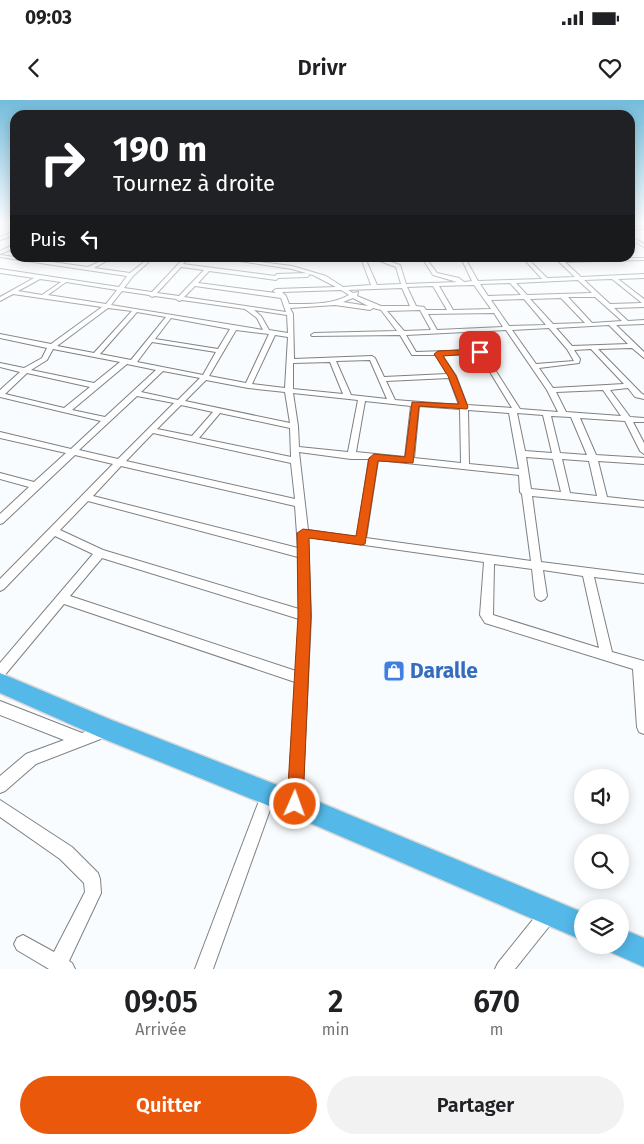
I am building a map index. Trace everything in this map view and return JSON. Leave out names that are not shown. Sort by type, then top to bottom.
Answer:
[{"type":"highway","points":[[0,683],[107,730],[295,804],[574,923]]},
{"type":"highway","points":[[629,946],[644,952]]},
{"type":"street","points":[[64,265],[131,275]]},
{"type":"street","points":[[90,268],[97,265]]},
{"type":"street","points":[[0,395],[26,370],[45,359],[52,347],[107,306],[131,275],[143,265]]},
{"type":"street","points":[[152,295],[180,265],[276,277],[318,275]]},
{"type":"street","points":[[276,265],[318,275],[333,282],[352,296],[380,308],[402,333],[414,354],[480,352]]},
{"type":"street","points":[[280,265],[276,277],[276,290],[283,296],[290,314],[289,391],[294,426],[294,449],[304,554],[303,590],[305,616],[300,678],[295,804]]},
{"type":"street","points":[[366,265],[375,288]]},
{"type":"street","points":[[394,265],[398,266],[404,287],[414,308]]},
{"type":"street","points":[[429,265],[435,274],[458,279],[463,284]]},
{"type":"street","points":[[467,265],[495,311],[551,390],[563,413]]},
{"type":"street","points":[[531,265],[544,278]]},
{"type":"street","points":[[565,265],[627,323]]},
{"type":"street","points":[[0,277],[18,268]]},
{"type":"street","points":[[179,299],[208,269]]},
{"type":"street","points":[[0,271],[290,314]]},
{"type":"street","points":[[230,277],[236,272]]},
{"type":"street","points":[[418,286],[432,281],[435,274]]},
{"type":"street","points":[[276,290],[436,286],[463,284],[475,280],[644,276]]},
{"type":"street","points":[[0,299],[39,277]]},
{"type":"street","points":[[475,280],[512,282],[544,278]]},
{"type":"street","points":[[614,278],[644,304]]},
{"type":"street","points":[[42,297],[65,281]]},
{"type":"street","points":[[217,287],[223,282]]},
{"type":"street","points":[[333,282],[367,288]]},
{"type":"street","points":[[512,282],[552,326],[577,359],[577,362],[534,366]]},
{"type":"street","points":[[194,284],[283,296]]},
{"type":"street","points":[[436,286],[451,311]]},
{"type":"street","points":[[335,303],[352,296],[360,289]]},
{"type":"street","points":[[13,292],[136,310],[234,328],[291,335]]},
{"type":"street","points":[[487,298],[597,295]]},
{"type":"street","points":[[563,296],[590,324]]},
{"type":"street","points":[[287,306],[335,303],[353,307],[422,308],[436,332]]},
{"type":"street","points":[[609,306],[644,304]]},
{"type":"street","points":[[247,308],[260,318],[270,333]]},
{"type":"street","points":[[95,356],[136,310]]},
{"type":"street","points":[[425,312],[495,311]]},
{"type":"street","points":[[260,318],[279,312]]},
{"type":"street","points":[[65,411],[128,362],[151,340],[168,317]]},
{"type":"street","points":[[314,335],[436,332],[644,322]]},
{"type":"street","points":[[611,324],[644,356]]},
{"type":"street","points":[[2,581],[205,377],[234,328]]},
{"type":"street","points":[[467,330],[514,410],[541,596]]},
{"type":"street","points":[[248,386],[270,333]]},
{"type":"street","points":[[2,338],[248,386],[415,404],[644,420]]},
{"type":"street","points":[[151,340],[220,351]]},
{"type":"street","points":[[570,348],[634,346]]},
{"type":"street","points":[[592,347],[638,395],[644,397]]},
{"type":"street","points":[[438,354],[452,376],[464,407],[464,467]]},
{"type":"street","points":[[289,361],[372,358],[392,402]]},
{"type":"street","points":[[332,359],[348,397]]},
{"type":"street","points":[[0,365],[96,386]]},
{"type":"street","points":[[0,520],[161,369]]},
{"type":"street","points":[[383,379],[452,376]]},
{"type":"street","points":[[551,390],[629,386]]},
{"type":"street","points":[[605,388],[628,420],[644,452]]},
{"type":"street","points":[[135,393],[294,426]]},
{"type":"street","points":[[0,395],[106,420]]},
{"type":"street","points":[[351,456],[362,399]]},
{"type":"street","points":[[409,461],[415,404]]},
{"type":"street","points":[[194,439],[218,411]]},
{"type":"street","points":[[546,412],[566,496]]},
{"type":"street","points":[[574,414],[593,459],[603,500]]},
{"type":"street","points":[[151,430],[295,461]]},
{"type":"street","points":[[0,434],[300,504]]},
{"type":"street","points":[[294,449],[522,472]]},
{"type":"street","points":[[521,454],[644,461]]},
{"type":"street","points":[[361,541],[374,458]]},
{"type":"street","points":[[0,476],[36,486]]},
{"type":"street","points":[[525,492],[644,504]]},
{"type":"street","points":[[86,497],[304,554]]},
{"type":"street","points":[[53,531],[100,553],[305,616]]},
{"type":"street","points":[[303,533],[537,566],[587,571],[643,581]]},
{"type":"street","points":[[0,672],[100,553]]},
{"type":"street","points":[[489,559],[486,615],[489,619],[642,666],[644,727]]},
{"type":"street","points":[[587,571],[607,655]]},
{"type":"street","points":[[62,598],[300,678]]},
{"type":"street","points":[[0,708],[82,740]]},
{"type":"street","points":[[0,786],[31,759],[107,730]]},
{"type":"street","points":[[204,969],[269,794]]},
{"type":"street","points":[[0,808],[66,853],[92,879],[92,893],[62,967],[23,944]]},
{"type":"street","points":[[504,969],[549,912]]},
{"type":"place","name":"Daralle","points":[[394,671]]},
{"type":"route","points":[[295,804],[300,678],[305,616],[303,533],[361,541],[374,458],[409,461],[415,404],[464,407],[452,376],[438,354],[480,352]]}]
